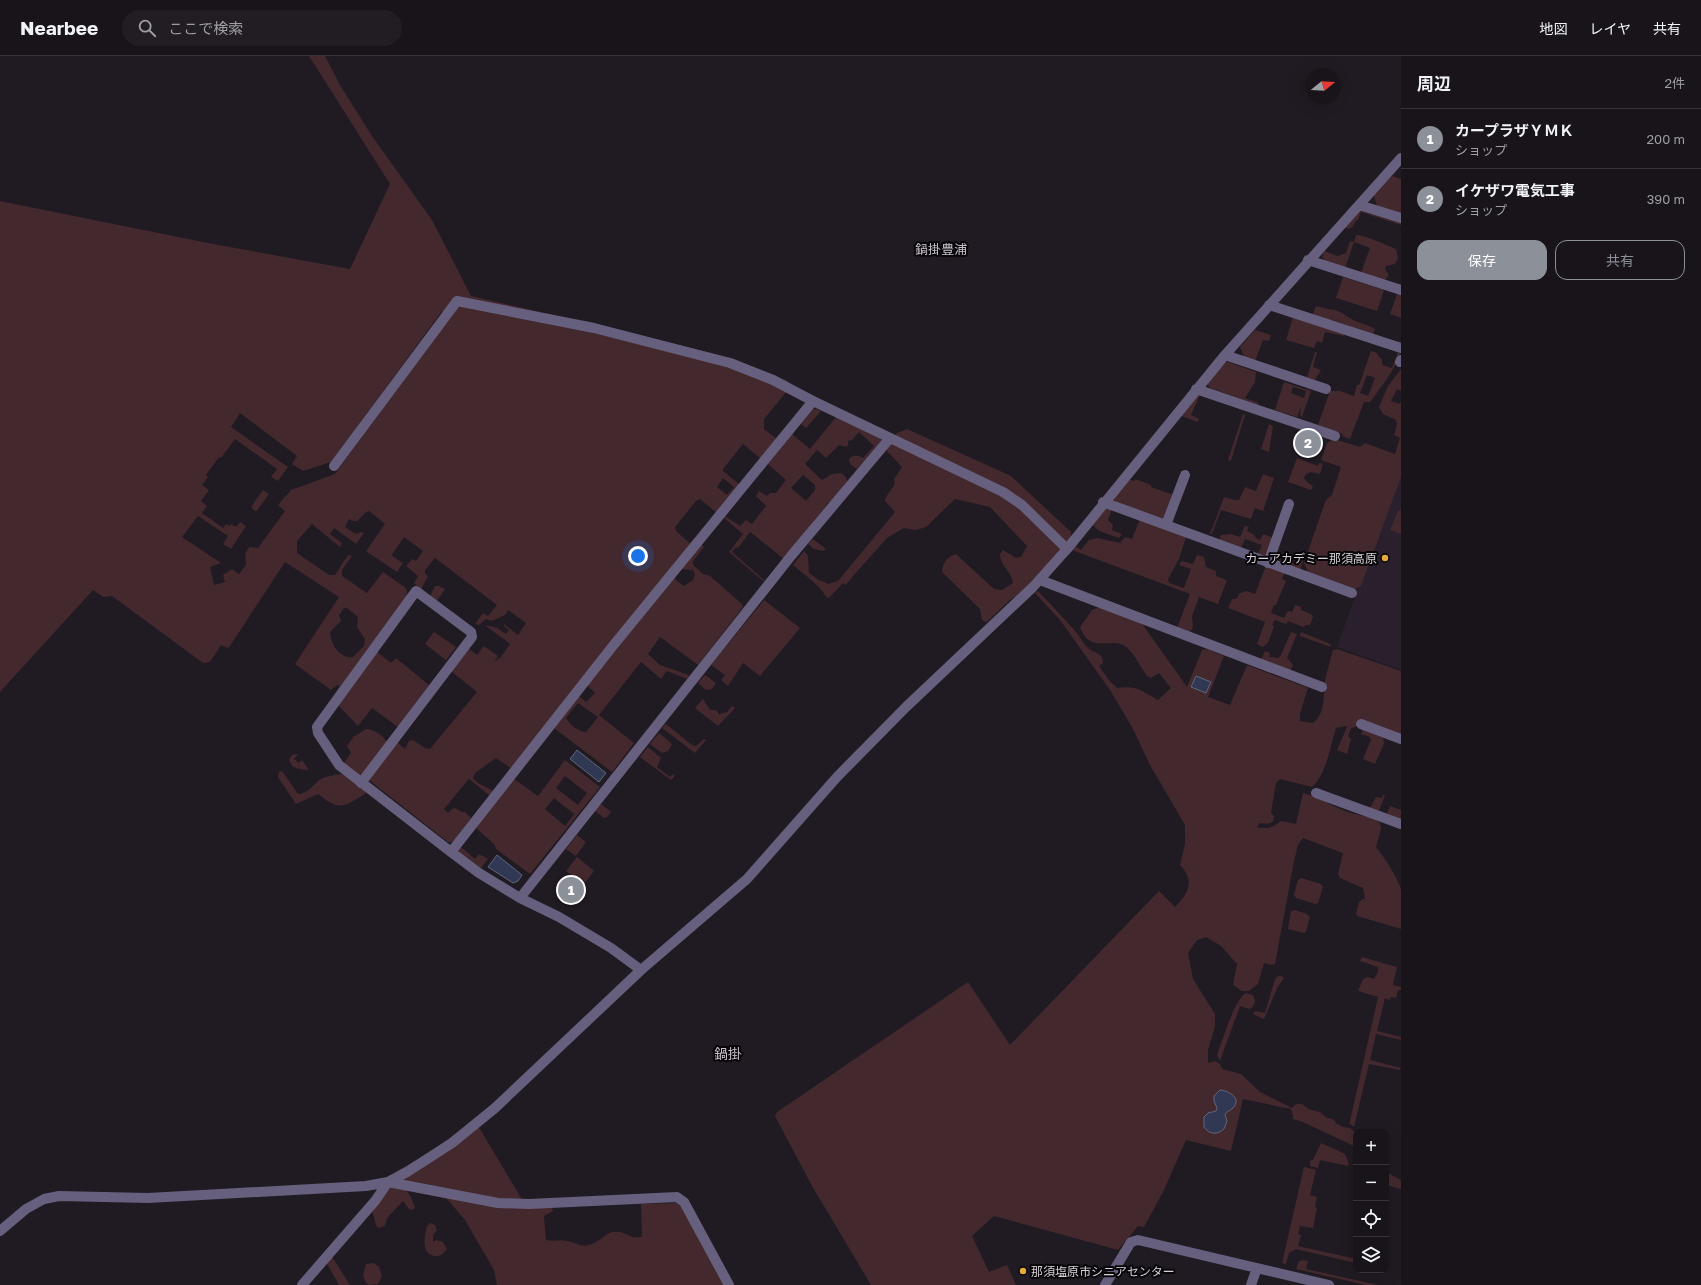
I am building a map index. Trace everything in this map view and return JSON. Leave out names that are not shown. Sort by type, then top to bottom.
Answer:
[{"type":"street","points":[[0,1231],[26,1209],[44,1199],[59,1196],[148,1198],[366,1186],[388,1182],[407,1172],[452,1143],[495,1108],[641,970],[747,879],[837,776],[906,707],[1040,580],[1225,355],[1308,260],[1401,158]]},
{"type":"street","points":[[1359,205],[1401,218]]},
{"type":"street","points":[[1308,260],[1401,290]]},
{"type":"street","points":[[334,466],[457,301],[594,328],[730,363],[773,380],[1003,492],[1022,505],[1067,548]]},
{"type":"street","points":[[1269,305],[1401,348]]},
{"type":"street","points":[[1225,355],[1326,390]]},
{"type":"street","points":[[1196,389],[1335,436]]},
{"type":"street","points":[[451,852],[612,647],[814,401]]},
{"type":"street","points":[[520,898],[787,562],[890,438]]},
{"type":"street","points":[[1166,525],[1185,475]]},
{"type":"street","points":[[1103,502],[1352,593]]},
{"type":"street","points":[[1268,562],[1289,504]]},
{"type":"street","points":[[1040,580],[1322,687]]},
{"type":"street","points":[[361,783],[472,636],[471,632],[416,591],[318,727],[318,733],[339,765],[361,783],[479,873],[520,898],[559,917],[612,948],[641,970]]},
{"type":"street","points":[[1361,724],[1401,739]]},
{"type":"street","points":[[1316,793],[1401,824]]},
{"type":"street","points":[[302,1285],[375,1201],[388,1182]]},
{"type":"street","points":[[388,1182],[498,1203],[529,1204],[677,1197],[684,1202],[729,1285]]},
{"type":"street","points":[[1105,1285],[1131,1242],[1138,1240],[1329,1285]]},
{"type":"street","points":[[1251,1285],[1257,1268]]},
{"type":"shaded area","points":[[309,56],[325,56],[340,85],[372,136],[432,220],[471,296],[732,358],[788,381],[788,390],[764,419],[764,429],[777,439],[761,459],[743,444],[723,469],[723,471],[740,485],[717,513],[700,499],[696,501],[675,527],[676,531],[695,548],[701,544],[704,547],[693,561],[693,565],[703,574],[710,576],[742,604],[743,607],[698,665],[660,637],[648,654],[660,665],[689,675],[687,679],[667,671],[661,679],[641,662],[599,715],[634,743],[612,772],[554,728],[579,696],[586,702],[595,693],[587,685],[512,769],[496,758],[475,773],[473,778],[476,781],[493,791],[490,796],[469,779],[444,809],[448,813],[455,808],[465,812],[471,818],[453,842],[448,842],[369,780],[397,742],[405,749],[409,741],[413,740],[425,748],[430,749],[477,692],[451,671],[468,648],[477,655],[484,646],[498,656],[494,662],[501,657],[510,644],[486,626],[487,625],[497,628],[506,634],[509,630],[504,626],[504,624],[518,635],[526,623],[508,610],[505,615],[492,621],[486,619],[479,625],[475,624],[483,613],[488,616],[497,605],[435,558],[425,570],[425,573],[428,576],[421,589],[414,583],[418,576],[406,566],[412,559],[416,561],[423,551],[404,537],[392,556],[403,563],[397,572],[366,551],[385,524],[369,511],[357,521],[349,519],[345,527],[356,534],[362,532],[364,533],[356,544],[334,528],[330,534],[342,543],[340,547],[312,524],[297,541],[297,553],[329,575],[335,575],[348,555],[352,556],[342,570],[342,576],[367,593],[383,572],[406,588],[407,592],[406,598],[321,715],[340,686],[337,685],[331,690],[295,664],[339,597],[285,562],[230,646],[228,648],[221,645],[210,662],[203,663],[112,596],[103,597],[93,590],[0,692],[0,201],[208,243],[350,269],[390,184]],"holes":[[[442,311],[449,316],[335,474],[291,490],[278,505],[285,511],[258,548],[250,547],[248,549],[245,555],[246,565],[239,574],[232,569],[223,575],[225,582],[214,585],[210,567],[221,563],[182,537],[198,516],[228,536],[223,544],[231,549],[246,526],[240,522],[236,527],[231,524],[229,526],[226,524],[223,528],[202,513],[207,506],[201,501],[209,490],[202,485],[208,477],[206,475],[235,439],[277,469],[271,477],[278,481],[288,467],[231,427],[240,413],[297,456],[292,464],[303,471],[331,462]],[[723,478],[734,487],[727,495],[717,487]],[[681,569],[693,570],[695,574],[693,580],[684,586],[676,580],[675,577]],[[344,608],[347,608],[358,617],[357,627],[365,639],[364,646],[353,657],[344,656],[340,653],[332,641],[330,632],[341,621],[339,615]],[[578,703],[598,717],[586,732],[572,726],[566,718]]]},
{"type":"shaded area","points":[[1392,176],[1401,179],[1401,214],[1377,206],[1374,196]]},
{"type":"shaded area","points":[[1360,211],[1401,223],[1401,225],[1361,212],[1358,220],[1352,227],[1349,229],[1345,227]]},
{"type":"shaded area","points":[[1356,235],[1360,235],[1396,249],[1398,258],[1395,264],[1386,266],[1385,269],[1389,275],[1385,280],[1361,273],[1370,248],[1354,242]]},
{"type":"shaded area","points":[[1350,241],[1354,242],[1345,268],[1325,261],[1322,257],[1324,251],[1338,256],[1346,253]]},
{"type":"shaded area","points":[[1343,277],[1384,290],[1377,311],[1336,298]]},
{"type":"shaded area","points":[[1397,294],[1401,295],[1401,318],[1390,314]]},
{"type":"shaded area","points":[[1316,306],[1339,311],[1354,320],[1372,327],[1375,329],[1372,336],[1332,320],[1328,321],[1312,316]]},
{"type":"shaded area","points":[[1293,317],[1344,334],[1344,336],[1325,332],[1322,343],[1317,341],[1314,348],[1286,340]]},
{"type":"shaded area","points":[[1255,330],[1271,335],[1269,341],[1263,340],[1255,361],[1244,357],[1240,347]]},
{"type":"shaded area","points":[[1371,351],[1377,353],[1382,359],[1382,365],[1392,368],[1398,352],[1400,354],[1391,372],[1370,402],[1364,402],[1350,439],[1342,436],[1343,434],[1318,425],[1330,391],[1340,391],[1354,396],[1357,385],[1359,385]],"holes":[[[1367,375],[1375,378],[1368,396],[1360,393]]]},
{"type":"shaded area","points":[[1315,352],[1317,352],[1313,367],[1321,370],[1315,380],[1307,377]]},
{"type":"shaded area","points":[[1228,362],[1256,372],[1255,382],[1245,398],[1259,403],[1258,405],[1210,388],[1208,382],[1225,363]]},
{"type":"shaded area","points":[[1401,369],[1401,391],[1397,389],[1391,401],[1399,404],[1401,402],[1401,477],[1361,586],[1356,589],[1308,572],[1304,563],[1324,505],[1326,500],[1332,495],[1341,467],[1321,460],[1327,443],[1334,439],[1360,447],[1365,443],[1395,454],[1400,438],[1394,435],[1397,424],[1396,420],[1383,414],[1379,407],[1388,386]]},
{"type":"shaded area","points":[[1284,382],[1311,391],[1302,417],[1300,416],[1301,407],[1297,417],[1275,410]],"holes":[[[1293,387],[1306,391],[1304,398],[1291,393]]]},
{"type":"shaded area","points":[[1199,394],[1200,395],[1191,415],[1199,419],[1198,422],[1181,416]]},
{"type":"shaded area","points":[[813,409],[821,411],[806,428],[801,424]]},
{"type":"shaded area","points":[[1243,414],[1245,415],[1231,461],[1228,460]]},
{"type":"shaded area","points":[[836,417],[881,437],[881,441],[857,469],[850,464],[849,459],[852,456],[859,456],[863,458],[874,446],[859,432],[852,440],[848,441],[848,445],[846,447],[839,445],[826,458],[817,450],[805,464],[822,480],[832,474],[841,473],[846,477],[847,481],[833,501],[829,502],[784,559],[750,532],[738,548],[736,547],[732,552],[764,580],[763,581],[729,552],[743,534],[724,518],[725,516],[740,526],[746,520],[752,524],[766,506],[756,496],[759,491],[767,496],[770,493],[776,493],[786,480],[768,464],[792,434],[810,449]],"holes":[[[803,475],[815,485],[815,490],[806,501],[791,488]]]},
{"type":"shaded area","points":[[1269,424],[1273,426],[1269,452],[1261,449]]},
{"type":"shaded area","points":[[907,429],[1011,476],[1071,532],[1071,538],[1018,596],[1011,599],[988,621],[985,622],[982,620],[980,609],[942,572],[946,561],[956,554],[994,589],[1002,590],[1013,583],[1011,576],[1002,562],[1000,554],[1003,550],[1016,558],[1021,557],[1027,546],[990,507],[955,499],[926,527],[916,530],[904,528],[887,538],[846,585],[843,583],[829,598],[826,597],[816,584],[793,565],[804,551],[808,556],[809,573],[820,581],[828,584],[838,581],[895,512],[885,501],[895,484],[894,479],[902,467],[887,451],[887,447],[897,433]]},
{"type":"shaded area","points":[[1297,458],[1318,466],[1319,463],[1323,464],[1320,474],[1311,472],[1306,474],[1304,478],[1313,486],[1311,490],[1288,482]]},
{"type":"shaded area","name":"カーアカデミー那須高原","points":[[1401,468],[1401,670],[1337,647]]},
{"type":"shaded area","points":[[1263,474],[1274,478],[1263,511],[1255,508],[1251,519],[1221,510],[1212,534],[1210,534],[1224,497],[1239,500],[1245,487],[1256,491]]},
{"type":"shaded area","points":[[1128,479],[1134,481],[1135,479],[1151,485],[1151,487],[1174,495],[1164,520],[1115,501],[1113,497]]},
{"type":"shaded area","points":[[263,490],[269,494],[256,512],[251,507]]},
{"type":"shaded area","points":[[1107,507],[1112,509],[1108,520],[1113,525],[1112,530],[1122,534],[1119,538],[1099,531],[1092,524]]},
{"type":"shaded area","points":[[1401,509],[1401,534],[1390,530],[1398,511]]},
{"type":"shaded area","points":[[1140,519],[1186,537],[1179,559],[1168,579],[1169,583],[1184,588],[1191,569],[1179,565],[1181,561],[1193,564],[1197,555],[1204,557],[1206,567],[1216,571],[1216,576],[1227,580],[1218,604],[1199,597],[1192,616],[1193,627],[1189,633],[1177,628],[1190,594],[1072,550],[1075,546],[1081,550],[1089,540],[1097,538],[1120,543],[1125,537],[1132,539]]},
{"type":"shaded area","points":[[1245,526],[1249,527],[1247,531],[1253,534],[1257,539],[1260,540],[1263,534],[1274,538],[1267,557],[1258,554],[1262,545],[1245,539],[1241,548],[1219,541],[1221,535],[1231,534],[1240,537]]},
{"type":"shaded area","points":[[813,539],[826,549],[823,551],[814,549],[808,544]]},
{"type":"shaded area","points":[[1279,552],[1288,555],[1287,561],[1297,565],[1300,560],[1303,561],[1300,570],[1283,564],[1285,558],[1278,555]]},
{"type":"shaded area","points":[[1266,566],[1285,573],[1282,579],[1286,581],[1271,613],[1284,618],[1288,611],[1292,612],[1295,605],[1301,607],[1301,610],[1311,614],[1313,617],[1310,625],[1303,627],[1288,621],[1286,624],[1275,620],[1272,625],[1274,626],[1268,643],[1263,647],[1257,644],[1265,622],[1228,608],[1232,599],[1236,599],[1240,593],[1247,591],[1255,594]]},
{"type":"shaded area","points":[[435,586],[445,589],[437,601],[430,596]]},
{"type":"shaded area","points":[[1038,591],[1076,632],[1084,644],[1100,655],[1103,659],[1103,663],[1099,666],[1108,679],[1117,688],[1135,688],[1158,700],[1171,688],[1159,673],[1151,678],[1147,676],[1134,655],[1125,646],[1113,643],[1095,643],[1084,635],[1080,627],[1092,610],[1100,607],[1136,620],[1143,625],[1187,687],[1202,650],[1206,649],[1224,656],[1208,697],[1230,705],[1247,665],[1308,688],[1300,713],[1300,721],[1313,723],[1320,714],[1323,704],[1325,681],[1333,650],[1337,649],[1401,671],[1401,735],[1360,719],[1356,727],[1351,728],[1348,736],[1351,739],[1347,754],[1337,750],[1347,727],[1336,728],[1325,767],[1317,781],[1312,787],[1280,779],[1276,783],[1271,813],[1274,816],[1274,819],[1268,824],[1260,823],[1257,827],[1270,827],[1281,821],[1296,824],[1303,793],[1326,800],[1327,803],[1341,809],[1371,818],[1380,823],[1381,829],[1376,847],[1391,868],[1401,890],[1401,929],[1357,916],[1356,914],[1359,902],[1365,899],[1363,888],[1340,878],[1338,874],[1343,853],[1303,838],[1298,845],[1294,861],[1275,964],[1272,965],[1264,963],[1258,984],[1249,991],[1242,991],[1233,985],[1237,964],[1221,946],[1206,937],[1197,940],[1188,953],[1193,979],[1215,1014],[1215,1027],[1208,1050],[1208,1063],[1215,1061],[1220,1064],[1222,1069],[1241,1074],[1260,1092],[1292,1108],[1296,1104],[1302,1104],[1308,1109],[1320,1112],[1327,1118],[1333,1119],[1337,1124],[1343,1127],[1350,1128],[1353,1130],[1353,1146],[1303,1122],[1293,1119],[1291,1109],[1243,1099],[1231,1151],[1186,1140],[1163,1192],[1144,1227],[1138,1226],[1118,1250],[994,1216],[972,1236],[989,1272],[1007,1265],[1016,1285],[871,1285],[812,1186],[775,1116],[777,1112],[968,982],[1010,1045],[1159,891],[1175,907],[1187,892],[1189,881],[1188,876],[1180,865],[1185,844],[1185,825],[1150,765],[1132,727],[1110,690],[1060,620],[1035,593]],"holes":[[[1217,1108],[1232,1109],[1225,1112],[1226,1125],[1221,1132],[1211,1112],[1216,1111]]]},
{"type":"shaded area","points":[[764,600],[800,628],[760,676],[743,663],[728,686],[721,680],[725,675],[711,665]]},
{"type":"shaded area","points":[[434,632],[456,647],[446,660],[425,644]]},
{"type":"shaded area","points":[[1291,632],[1297,634],[1287,658],[1293,665],[1290,671],[1261,660],[1265,651],[1270,653],[1269,657],[1280,657]]},
{"type":"shaded area","points":[[1301,632],[1328,643],[1331,647],[1300,636]]},
{"type":"shaded area","points":[[377,652],[391,663],[396,658],[429,685],[398,727],[372,708],[358,726],[338,705]]},
{"type":"shaded area","points":[[705,675],[716,683],[712,689],[706,690],[698,683]]},
{"type":"shaded area","points":[[703,699],[710,710],[716,710],[719,714],[727,712],[732,706],[735,708],[718,726],[695,708]]},
{"type":"shaded area","points":[[666,724],[692,745],[696,746],[704,739],[706,740],[695,753],[662,728]]},
{"type":"shaded area","points":[[366,729],[373,730],[379,734],[385,739],[388,745],[360,777],[344,763],[351,753],[347,746],[354,736]]},
{"type":"shaded area","points":[[1363,730],[1383,738],[1384,743],[1375,764],[1363,759],[1371,740],[1370,737],[1361,734]]},
{"type":"shaded area","points":[[659,733],[672,744],[668,751],[662,753],[650,744]]},
{"type":"shaded area","points":[[648,747],[661,758],[657,767],[670,777],[673,774],[675,776],[671,780],[640,757]]},
{"type":"shaded area","points":[[298,754],[294,759],[299,763],[302,760],[309,770],[293,766],[289,760],[292,755]]},
{"type":"shaded area","points":[[565,760],[600,787],[530,874],[496,849],[494,844],[477,829],[477,826],[514,779],[538,796]],"holes":[[[565,776],[587,793],[578,805],[556,788]],[[554,798],[574,814],[565,826],[545,809]]]},
{"type":"shaded area","points":[[282,771],[298,794],[306,792],[322,778],[342,774],[365,788],[366,793],[352,802],[342,806],[325,800],[318,794],[296,804],[278,777],[279,772]]},
{"type":"shaded area","points":[[1383,795],[1385,795],[1379,811],[1370,808],[1376,797],[1382,798]]},
{"type":"shaded area","points":[[601,804],[611,812],[604,818],[595,811]]},
{"type":"shaded area","points":[[1390,806],[1401,810],[1401,820],[1387,814]]},
{"type":"shaded area","points":[[577,835],[586,842],[576,856],[566,849]]},
{"type":"shaded area","points":[[460,846],[475,859],[479,854],[488,859],[481,868],[459,852],[457,849]]},
{"type":"shaded area","points":[[577,857],[594,871],[584,884],[566,871]]},
{"type":"shaded area","points":[[1301,878],[1321,884],[1323,887],[1318,903],[1315,904],[1296,898],[1294,895],[1298,880]]},
{"type":"shaded area","points":[[1295,910],[1307,914],[1310,917],[1306,932],[1304,933],[1288,929],[1291,911]]},
{"type":"shaded area","points":[[1362,957],[1397,967],[1393,985],[1401,987],[1401,990],[1398,990],[1396,998],[1391,997],[1389,1000],[1385,998],[1377,1031],[1401,1037],[1401,1040],[1376,1034],[1370,1060],[1401,1068],[1400,1070],[1369,1064],[1354,1127],[1350,1124],[1350,1121],[1378,997],[1358,991],[1363,979],[1368,977],[1374,979],[1378,972],[1378,967],[1360,961]]},
{"type":"shaded area","points":[[1280,975],[1284,978],[1277,988],[1265,1017],[1263,1019],[1253,1014],[1255,1011],[1265,1013],[1275,979]]},
{"type":"shaded area","points":[[1246,993],[1253,995],[1255,1001],[1253,1007],[1249,1009],[1240,1006],[1220,1061],[1217,1055],[1229,1021],[1233,1011]]},
{"type":"shaded area","points":[[469,1124],[477,1126],[480,1129],[527,1208],[552,1208],[553,1211],[544,1216],[546,1240],[564,1240],[586,1246],[613,1232],[622,1232],[633,1237],[642,1237],[641,1204],[679,1203],[726,1285],[497,1285],[494,1270],[465,1220],[447,1199],[423,1193],[397,1180],[395,1172],[427,1154]]},
{"type":"shaded area","points":[[1321,1143],[1345,1154],[1349,1164],[1348,1166],[1320,1160],[1318,1168],[1310,1166],[1310,1161],[1313,1160]]},
{"type":"shaded area","points":[[1304,1167],[1316,1170],[1310,1195],[1317,1197],[1315,1207],[1317,1208],[1313,1228],[1300,1226],[1298,1234],[1301,1235],[1298,1246],[1353,1258],[1353,1262],[1296,1249],[1289,1253],[1286,1264],[1282,1263]]},
{"type":"shaded area","points":[[1389,1174],[1401,1180],[1401,1189],[1389,1186]]},
{"type":"shaded area","points":[[393,1187],[405,1189],[411,1197],[415,1208],[412,1210],[409,1209],[403,1201],[387,1218],[385,1226],[378,1228],[372,1209],[389,1188]]},
{"type":"shaded area","points":[[430,1223],[435,1225],[437,1230],[433,1235],[433,1242],[436,1240],[443,1242],[447,1249],[440,1256],[430,1254],[425,1248],[425,1234],[427,1226]]},
{"type":"shaded area","points":[[331,1255],[350,1285],[339,1285],[326,1262]]},
{"type":"shaded area","points":[[1299,1261],[1308,1261],[1306,1269],[1378,1285],[1366,1285],[1296,1269]]},
{"type":"shaded area","points":[[374,1263],[379,1267],[382,1276],[378,1284],[369,1285],[366,1283],[363,1275],[366,1264]]},
{"type":"water","points":[[1196,676],[1211,682],[1206,693],[1191,687]]},
{"type":"water","points":[[577,750],[606,773],[599,782],[570,759]]},
{"type":"water","points":[[497,855],[522,875],[518,881],[513,883],[488,867]]},
{"type":"water","points":[[1220,1090],[1230,1093],[1236,1101],[1233,1108],[1225,1114],[1227,1121],[1224,1129],[1216,1133],[1211,1133],[1204,1127],[1204,1117],[1208,1113],[1216,1111],[1217,1108],[1214,1101],[1214,1096]]},
{"type":"place","name":"イケザワ電気工事","points":[[1308,443]]},
{"type":"place","name":"カーアカデミー那須高原","points":[[1385,558]]},
{"type":"place","name":"カープラザＹＭＫ","points":[[571,890]]},
{"type":"place","name":"那須塩原市シニアセンター","points":[[1023,1271]]},
{"type":"district","name":"鍋掛豊浦","points":[[941,249]]},
{"type":"district","name":"鍋掛","points":[[728,1053]]}]
